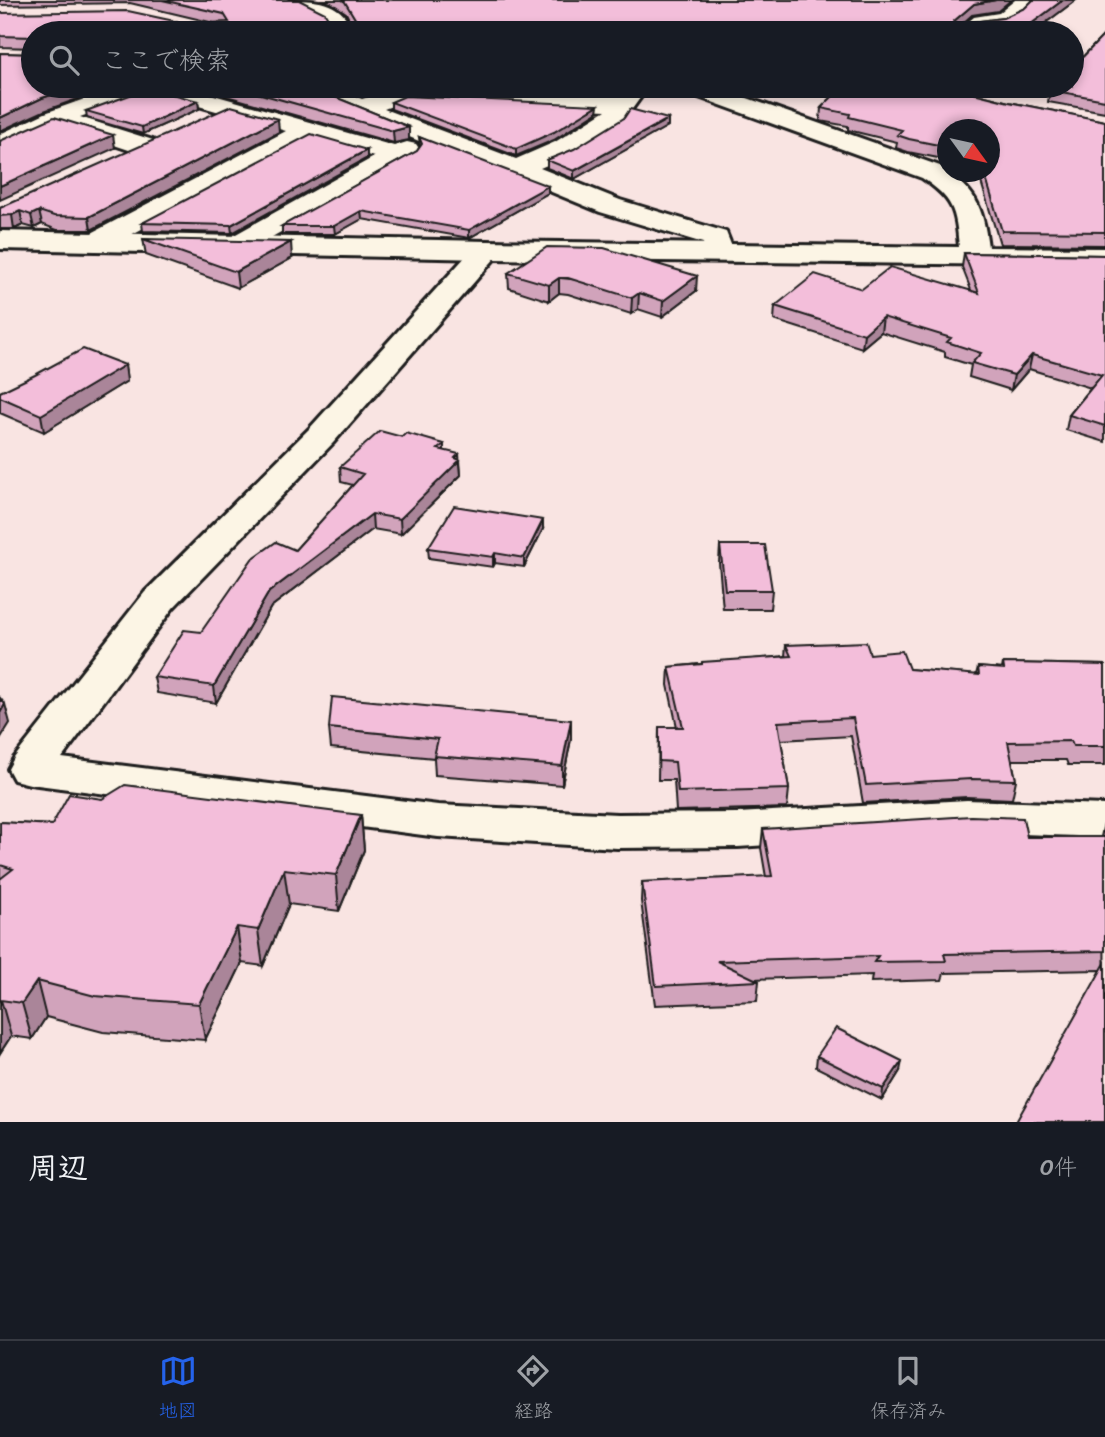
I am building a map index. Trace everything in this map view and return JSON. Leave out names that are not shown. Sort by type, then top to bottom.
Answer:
[{"type":"street","points":[[301,0],[338,21]]},
{"type":"street","points":[[990,21],[1006,19],[1028,0]]},
{"type":"street","points":[[0,144],[54,118],[110,98]]},
{"type":"street","points":[[198,98],[395,155]]},
{"type":"street","points":[[337,98],[435,139],[517,168],[610,206],[716,238],[719,252]]},
{"type":"street","points":[[361,108],[391,98]]},
{"type":"street","points":[[517,168],[564,148],[613,118],[628,98]]},
{"type":"street","points":[[724,98],[931,172],[957,188],[969,210],[974,255]]},
{"type":"street","points":[[193,124],[230,107]]},
{"type":"street","points":[[54,118],[144,146]]},
{"type":"street","points":[[96,242],[308,130]]},
{"type":"street","points":[[108,163],[168,135]]},
{"type":"street","points":[[237,245],[395,155],[435,139]]},
{"type":"street","points":[[0,240],[487,250],[1105,257]]},
{"type":"street","points":[[487,250],[321,436],[159,600],[30,769],[438,821],[617,831],[738,830],[967,816],[1105,821]]},
{"type":"building","points":[[162,0],[299,0],[325,13],[330,21],[228,21],[224,14]]},
{"type":"building","points":[[342,0],[996,0],[974,4],[954,21],[356,21]]},
{"type":"building","points":[[1033,0],[1063,0],[1035,21],[980,21],[1003,18],[1025,8]]},
{"type":"building","points":[[128,11],[174,21],[21,21],[21,37],[0,36],[0,13]]},
{"type":"building","points":[[1105,34],[1105,100],[1084,96],[1084,56]]},
{"type":"building","points":[[0,53],[21,54],[21,98],[42,98],[0,118]]},
{"type":"building","points":[[122,98],[187,98],[198,101],[142,127],[86,111]]},
{"type":"building","points":[[275,98],[338,98],[409,127],[393,131]]},
{"type":"building","points":[[400,98],[448,98],[598,105],[554,132],[516,149],[391,102]]},
{"type":"building","points":[[831,98],[993,98],[1105,121],[1105,232],[1002,231],[987,182],[1000,182],[1000,119],[937,119],[937,145],[897,135],[902,130],[849,117],[850,114],[821,108]]},
{"type":"building","points":[[231,106],[278,119],[89,217],[54,216],[39,211],[31,215],[20,211],[0,216],[0,208]]},
{"type":"building","points":[[630,109],[668,119],[574,171],[547,160],[574,149],[624,118]]},
{"type":"building","points":[[54,117],[113,135],[0,186],[0,141]]},
{"type":"building","points":[[311,134],[367,150],[231,225],[142,223]]},
{"type":"building","points":[[419,137],[548,186],[469,230],[361,211],[334,226],[282,226],[417,151],[422,144]]},
{"type":"building","points":[[143,239],[291,242],[236,272]]},
{"type":"building","points":[[547,247],[604,248],[697,276],[663,301],[639,293],[632,298],[568,278],[559,278],[549,285],[508,273]]},
{"type":"building","points":[[964,253],[1105,255],[1105,426],[1069,415],[1102,375],[1032,355],[1014,375],[972,363],[981,353],[947,342],[951,338],[883,317],[864,334],[775,306],[815,274],[862,289],[890,267],[979,293]]},
{"type":"building","points":[[83,349],[125,365],[41,415],[0,397],[0,392]]},
{"type":"building","points":[[380,431],[402,437],[406,433],[444,444],[438,449],[459,454],[455,458],[460,460],[400,519],[372,514],[269,592],[214,686],[154,677],[184,630],[201,632],[252,559],[276,542],[295,550],[363,474],[340,467]]},
{"type":"building","points":[[454,506],[543,520],[524,558],[495,553],[493,557],[428,548]]},
{"type":"building","points":[[720,545],[765,545],[772,590],[725,590]]},
{"type":"building","points":[[866,642],[870,654],[902,651],[909,669],[979,675],[978,667],[1004,669],[1003,663],[1105,665],[1105,746],[1073,746],[1071,741],[1008,742],[1016,780],[971,779],[866,785],[853,718],[778,722],[789,789],[678,792],[675,762],[659,761],[659,727],[683,727],[669,667],[791,656],[786,645]]},
{"type":"building","points":[[332,697],[571,720],[562,766],[434,756],[438,739],[329,728]]},
{"type":"building","points":[[0,698],[5,704],[0,713]]},
{"type":"building","points":[[125,785],[361,815],[336,875],[284,869],[258,930],[237,927],[199,1004],[95,996],[37,981],[22,1003],[0,1002],[0,879],[13,869],[0,865],[0,822],[52,825],[69,794],[102,799]]},
{"type":"building","points":[[971,816],[1023,818],[1027,837],[1105,837],[1105,951],[944,954],[946,961],[874,962],[878,956],[717,961],[759,981],[656,986],[642,882],[772,876],[763,829]]},
{"type":"building","points":[[1105,963],[1105,1122],[1016,1122]]},
{"type":"building","points":[[836,1028],[902,1061],[883,1089],[817,1056]]}]
